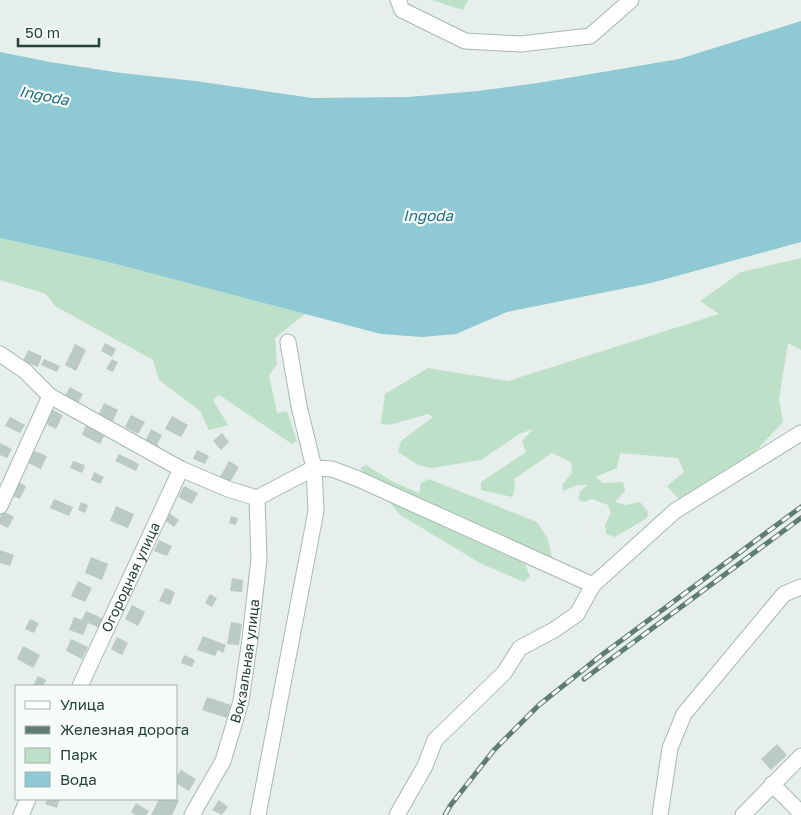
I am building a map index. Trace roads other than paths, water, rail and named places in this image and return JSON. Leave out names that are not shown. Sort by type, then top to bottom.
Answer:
[{"type":"street","points":[[398,0],[402,10],[465,41],[521,44],[590,36],[631,0]]},
{"type":"street","points":[[258,815],[316,511],[314,468],[299,406],[288,342]]},
{"type":"street","points":[[0,354],[25,371],[50,396],[181,470],[228,489],[256,498],[314,468],[332,469],[356,478],[593,585]]},
{"type":"street","points":[[0,506],[50,396]]},
{"type":"street","points":[[397,815],[425,766],[436,740],[504,673],[520,648],[554,630],[577,614],[593,585],[675,511],[801,433]]},
{"type":"street","name":"Огородная улица","points":[[80,685],[181,470]]},
{"type":"street","name":"Вокзальная улица","points":[[192,815],[223,761],[240,701],[250,639],[259,559],[256,498]]},
{"type":"street","points":[[660,815],[670,748],[684,714],[784,594],[801,587]]},
{"type":"street","points":[[743,815],[801,756]]},
{"type":"street","points":[[772,784],[801,813]]},
{"type":"street","points":[[21,815],[28,800]]},
{"type":"water","name":"Ingoda","points":[[801,21],[801,242],[651,283],[507,312],[456,334],[422,337],[381,334],[108,262],[0,238],[0,52],[121,73],[195,81],[312,98],[408,97],[478,91],[538,83],[679,59]]},
{"type":"railway","points":[[445,815],[494,750],[539,705],[603,654],[801,507]]},
{"type":"railway","points":[[584,679],[801,518]]}]
